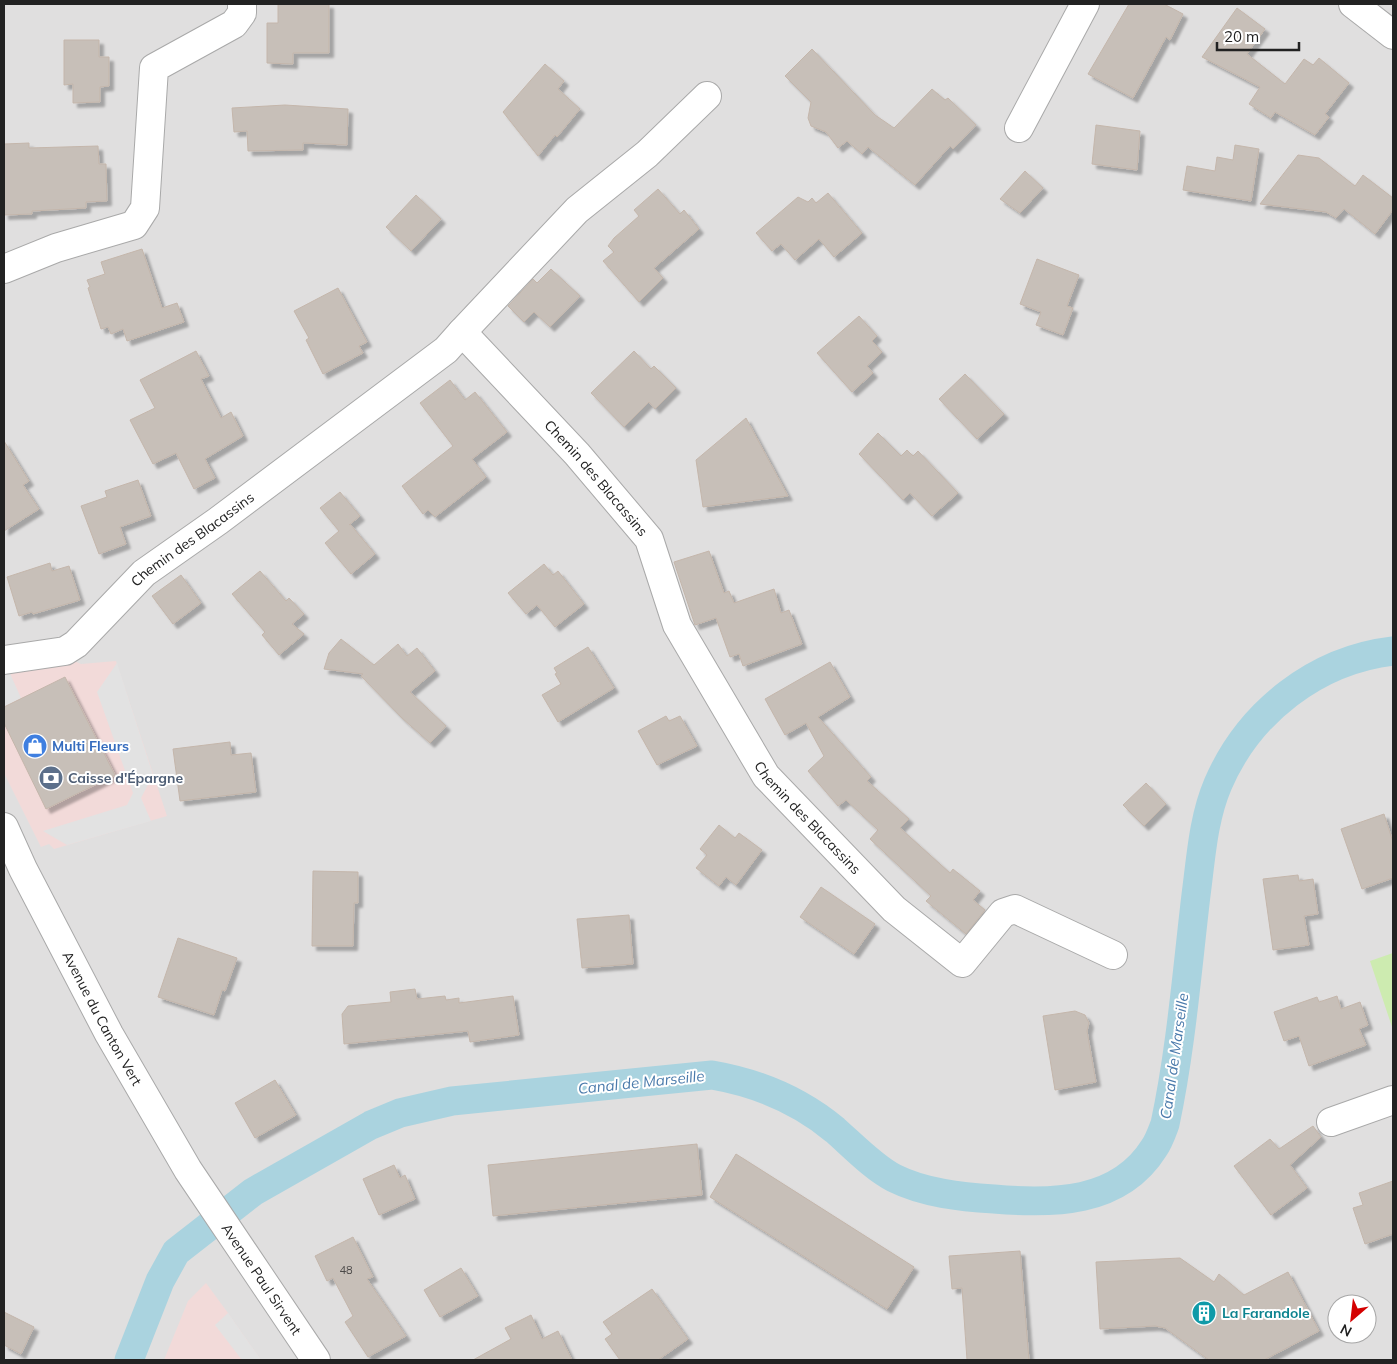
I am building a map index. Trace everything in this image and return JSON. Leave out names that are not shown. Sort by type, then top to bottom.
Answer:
[{"type":"street","points":[[4,268],[56,248],[134,225],[144,208],[154,68],[234,24],[242,13],[242,4]]},
{"type":"street","points":[[1019,128],[1085,4]]},
{"type":"street","points":[[1353,4],[1393,35]]},
{"type":"street","points":[[462,332],[577,210],[647,154],[707,96]]},
{"type":"street","name":"Chemin des Blacassins","points":[[4,660],[65,651],[76,644],[144,573],[218,521],[446,350],[462,332],[577,454],[649,539],[677,625],[766,776],[894,909],[962,963],[1003,913],[1015,909],[1114,955]]},
{"type":"street","name":"Avenue du Canton Vert","points":[[4,830],[108,1034],[188,1170],[209,1198]]},
{"type":"street","points":[[1331,1122],[1393,1100]]},
{"type":"street","name":"Avenue Paul Sirvent","points":[[209,1198],[316,1360]]},
{"type":"shaded area","points":[[4,4],[1393,4],[1393,1360],[4,1360]]},
{"type":"shaded area","points":[[70,659],[81,664],[116,661],[167,816],[54,849],[49,844],[41,847],[4,773],[4,670]]},
{"type":"shaded area","points":[[117,663],[153,775],[141,798],[151,821],[67,845],[43,831],[127,805],[133,793],[97,692]]},
{"type":"shaded area","points":[[8,669],[21,698],[4,707],[4,671]]},
{"type":"shaded area","points":[[206,1283],[261,1360],[164,1360],[188,1301]]},
{"type":"shaded area","points":[[228,1313],[261,1360],[242,1360],[215,1325]]},
{"type":"green space","points":[[1393,953],[1393,1030],[1370,961]]},
{"type":"building","points":[[278,4],[329,4],[329,53],[293,53],[293,64],[267,63],[267,23],[278,23]]},
{"type":"building","points":[[1129,4],[1164,4],[1183,14],[1170,40],[1166,37],[1133,98],[1088,74]]},
{"type":"building","points":[[1237,8],[1265,29],[1247,54],[1285,84],[1304,59],[1313,65],[1319,58],[1349,83],[1325,114],[1329,117],[1315,135],[1275,112],[1271,118],[1249,104],[1260,87],[1202,57]]},
{"type":"building","points":[[64,40],[99,40],[99,57],[109,57],[109,86],[100,87],[100,102],[73,103],[73,84],[64,85]]},
{"type":"building","points":[[812,49],[875,115],[894,128],[932,89],[945,100],[948,98],[976,125],[953,149],[950,146],[915,185],[868,147],[862,154],[847,141],[838,148],[826,132],[811,126],[808,118],[811,102],[785,76]]},
{"type":"building","points":[[545,64],[564,81],[558,89],[580,109],[557,137],[555,135],[538,156],[503,112]]},
{"type":"building","points":[[285,105],[348,109],[347,145],[303,143],[303,150],[248,151],[247,131],[234,132],[232,108]]},
{"type":"building","points":[[1096,125],[1140,131],[1137,170],[1092,164]]},
{"type":"building","points":[[29,143],[29,148],[98,146],[99,164],[106,164],[107,201],[86,202],[86,208],[32,211],[32,214],[4,215],[4,144]]},
{"type":"building","points":[[1235,145],[1259,149],[1251,201],[1183,190],[1187,166],[1215,171],[1217,157],[1233,160]]},
{"type":"building","points":[[1298,155],[1319,158],[1355,186],[1363,175],[1393,198],[1393,210],[1375,234],[1344,209],[1336,218],[1326,212],[1260,204]]},
{"type":"building","points":[[1025,171],[1043,188],[1020,213],[1000,199]]},
{"type":"building","points":[[658,189],[680,214],[684,210],[699,229],[654,268],[663,278],[639,302],[603,261],[614,252],[608,246],[614,238],[639,216],[634,210]]},
{"type":"building","points":[[828,193],[862,233],[834,257],[819,239],[795,260],[781,244],[772,251],[756,233],[798,197],[808,202],[812,198],[816,203]]},
{"type":"building","points":[[416,195],[441,219],[411,251],[386,227]]},
{"type":"building","points":[[142,249],[162,308],[177,303],[184,322],[127,341],[123,329],[111,334],[108,327],[101,329],[87,280],[105,274],[101,262]]},
{"type":"building","points":[[1037,259],[1079,275],[1067,306],[1073,308],[1063,335],[1036,325],[1041,312],[1020,304]]},
{"type":"building","points":[[551,269],[580,296],[550,327],[534,312],[524,322],[508,306],[533,279],[537,283]]},
{"type":"building","points":[[338,288],[367,342],[359,346],[363,353],[323,374],[306,340],[309,338],[294,311]]},
{"type":"building","points":[[859,316],[877,336],[872,341],[882,352],[867,366],[873,373],[852,392],[817,353]]},
{"type":"building","points":[[196,351],[209,376],[201,379],[221,418],[231,412],[243,436],[205,459],[215,478],[194,489],[176,453],[153,464],[130,420],[155,408],[140,380]]},
{"type":"building","points":[[634,351],[651,369],[654,366],[676,388],[655,409],[649,402],[624,427],[591,393]]},
{"type":"building","points":[[965,374],[1004,414],[977,439],[939,399]]},
{"type":"building","points":[[450,380],[465,400],[475,392],[507,432],[472,459],[486,477],[435,517],[428,510],[423,514],[402,486],[453,446],[420,403]]},
{"type":"building","points":[[746,418],[788,496],[703,507],[696,460]]},
{"type":"building","points":[[878,433],[901,456],[907,450],[913,456],[918,451],[958,493],[932,516],[910,493],[903,500],[859,454]]},
{"type":"building","points":[[4,441],[29,481],[23,485],[39,509],[4,531]]},
{"type":"building","points":[[138,480],[151,516],[120,527],[126,544],[99,554],[81,506],[107,497],[105,491]]},
{"type":"building","points":[[340,492],[360,516],[350,524],[375,554],[351,574],[325,543],[339,531],[320,508]]},
{"type":"building","points":[[709,551],[724,593],[729,591],[734,603],[774,589],[781,613],[789,610],[802,644],[743,666],[739,654],[730,657],[716,618],[695,625],[674,562]]},
{"type":"building","points":[[50,563],[52,571],[69,566],[80,600],[33,614],[32,612],[19,616],[7,577]]},
{"type":"building","points":[[544,564],[553,575],[558,571],[584,604],[555,627],[537,605],[526,614],[508,593]]},
{"type":"building","points":[[260,571],[286,601],[289,598],[304,614],[292,624],[304,634],[279,655],[262,635],[265,632],[232,594]]},
{"type":"building","points":[[181,575],[201,603],[173,624],[152,596]]},
{"type":"building","points":[[341,639],[374,665],[398,644],[407,656],[417,648],[435,671],[410,692],[446,726],[430,743],[402,718],[361,676],[363,674],[324,669],[329,653]]},
{"type":"building","points":[[588,647],[614,688],[558,722],[542,695],[561,684],[554,668]]},
{"type":"building","points":[[830,662],[850,697],[818,717],[871,777],[867,781],[909,819],[900,828],[950,873],[953,869],[980,891],[973,900],[985,910],[966,934],[926,901],[931,896],[870,839],[878,830],[846,800],[838,806],[808,771],[824,756],[806,723],[785,735],[765,699]]},
{"type":"building","points":[[65,677],[115,775],[46,809],[4,723],[4,707]]},
{"type":"building","points":[[666,716],[669,721],[680,716],[697,746],[657,765],[638,731]]},
{"type":"building","points":[[230,742],[231,755],[251,753],[256,792],[180,801],[173,749]]},
{"type":"building","points":[[1146,783],[1166,804],[1144,826],[1123,805]]},
{"type":"building","points":[[1384,814],[1393,842],[1393,878],[1362,889],[1341,829]]},
{"type":"building","points":[[719,825],[735,838],[739,833],[762,850],[736,885],[726,877],[719,886],[696,868],[707,855],[700,849]]},
{"type":"building","points":[[313,871],[358,872],[358,903],[354,903],[353,946],[312,946]]},
{"type":"building","points":[[1298,875],[1299,881],[1313,879],[1318,914],[1304,916],[1309,945],[1273,950],[1263,879]]},
{"type":"building","points":[[821,887],[875,924],[854,954],[800,917]]},
{"type":"building","points":[[629,915],[633,964],[582,968],[577,919]]},
{"type":"building","points":[[178,938],[237,958],[225,991],[222,990],[214,1015],[158,997]]},
{"type":"building","points":[[415,989],[417,999],[445,996],[446,1000],[459,998],[459,1003],[513,996],[519,1035],[470,1042],[468,1031],[344,1044],[342,1014],[348,1006],[391,1002],[390,992]]},
{"type":"building","points":[[1337,996],[1341,1009],[1360,1002],[1368,1025],[1359,1029],[1366,1045],[1309,1066],[1299,1036],[1284,1041],[1274,1012],[1317,997],[1319,1002]]},
{"type":"building","points":[[1075,1011],[1085,1015],[1089,1023],[1087,1031],[1096,1082],[1055,1090],[1043,1016]]},
{"type":"building","points":[[275,1080],[296,1115],[255,1138],[235,1103]]},
{"type":"building","points":[[1313,1126],[1321,1137],[1290,1165],[1307,1188],[1271,1215],[1234,1166],[1270,1139],[1279,1149]]},
{"type":"building","points":[[697,1144],[702,1195],[493,1216],[488,1165]]},
{"type":"building","points":[[736,1154],[914,1267],[887,1309],[710,1197]]},
{"type":"building","points":[[394,1165],[400,1178],[405,1175],[415,1199],[379,1215],[363,1179]]},
{"type":"building","points":[[1393,1181],[1393,1234],[1365,1244],[1353,1208],[1363,1205],[1359,1193]]},
{"type":"building","points":[[353,1237],[373,1277],[367,1279],[406,1336],[368,1357],[345,1322],[353,1316],[333,1278],[327,1281],[315,1256]]},
{"type":"building","points":[[1020,1251],[1029,1360],[967,1360],[962,1288],[952,1289],[949,1256]]},
{"type":"building","name":"La Farandole","points":[[1180,1258],[1214,1282],[1219,1274],[1244,1295],[1288,1272],[1319,1331],[1264,1360],[1209,1360],[1165,1328],[1155,1326],[1100,1329],[1096,1262]]},
{"type":"building","points":[[461,1268],[478,1296],[440,1317],[424,1290]]},
{"type":"building","points":[[652,1289],[688,1339],[658,1360],[620,1360],[605,1339],[612,1334],[603,1322]]},
{"type":"building","points":[[4,1312],[34,1327],[21,1354],[4,1345]]},
{"type":"building","points":[[531,1315],[542,1339],[558,1331],[572,1360],[473,1360],[511,1339],[505,1328]]},
{"type":"waterway","name":"Canal de Marseille","points":[[129,1360],[160,1281],[176,1252],[253,1192],[371,1125],[400,1113],[452,1101],[712,1075],[729,1078],[777,1094],[821,1119],[886,1174],[930,1191],[1016,1201],[1061,1200],[1103,1190],[1122,1180],[1139,1166],[1154,1148],[1165,1124],[1179,1039],[1203,839],[1213,797],[1231,758],[1248,734],[1267,713],[1288,694],[1312,678],[1338,665],[1365,656],[1393,651]]},
{"type":"place","name":"Multi Fleurs","points":[[35,746]]},
{"type":"place","name":"Caisse d'Épargne","points":[[51,778]]},
{"type":"place","name":"La Farandole","points":[[1204,1313]]}]
